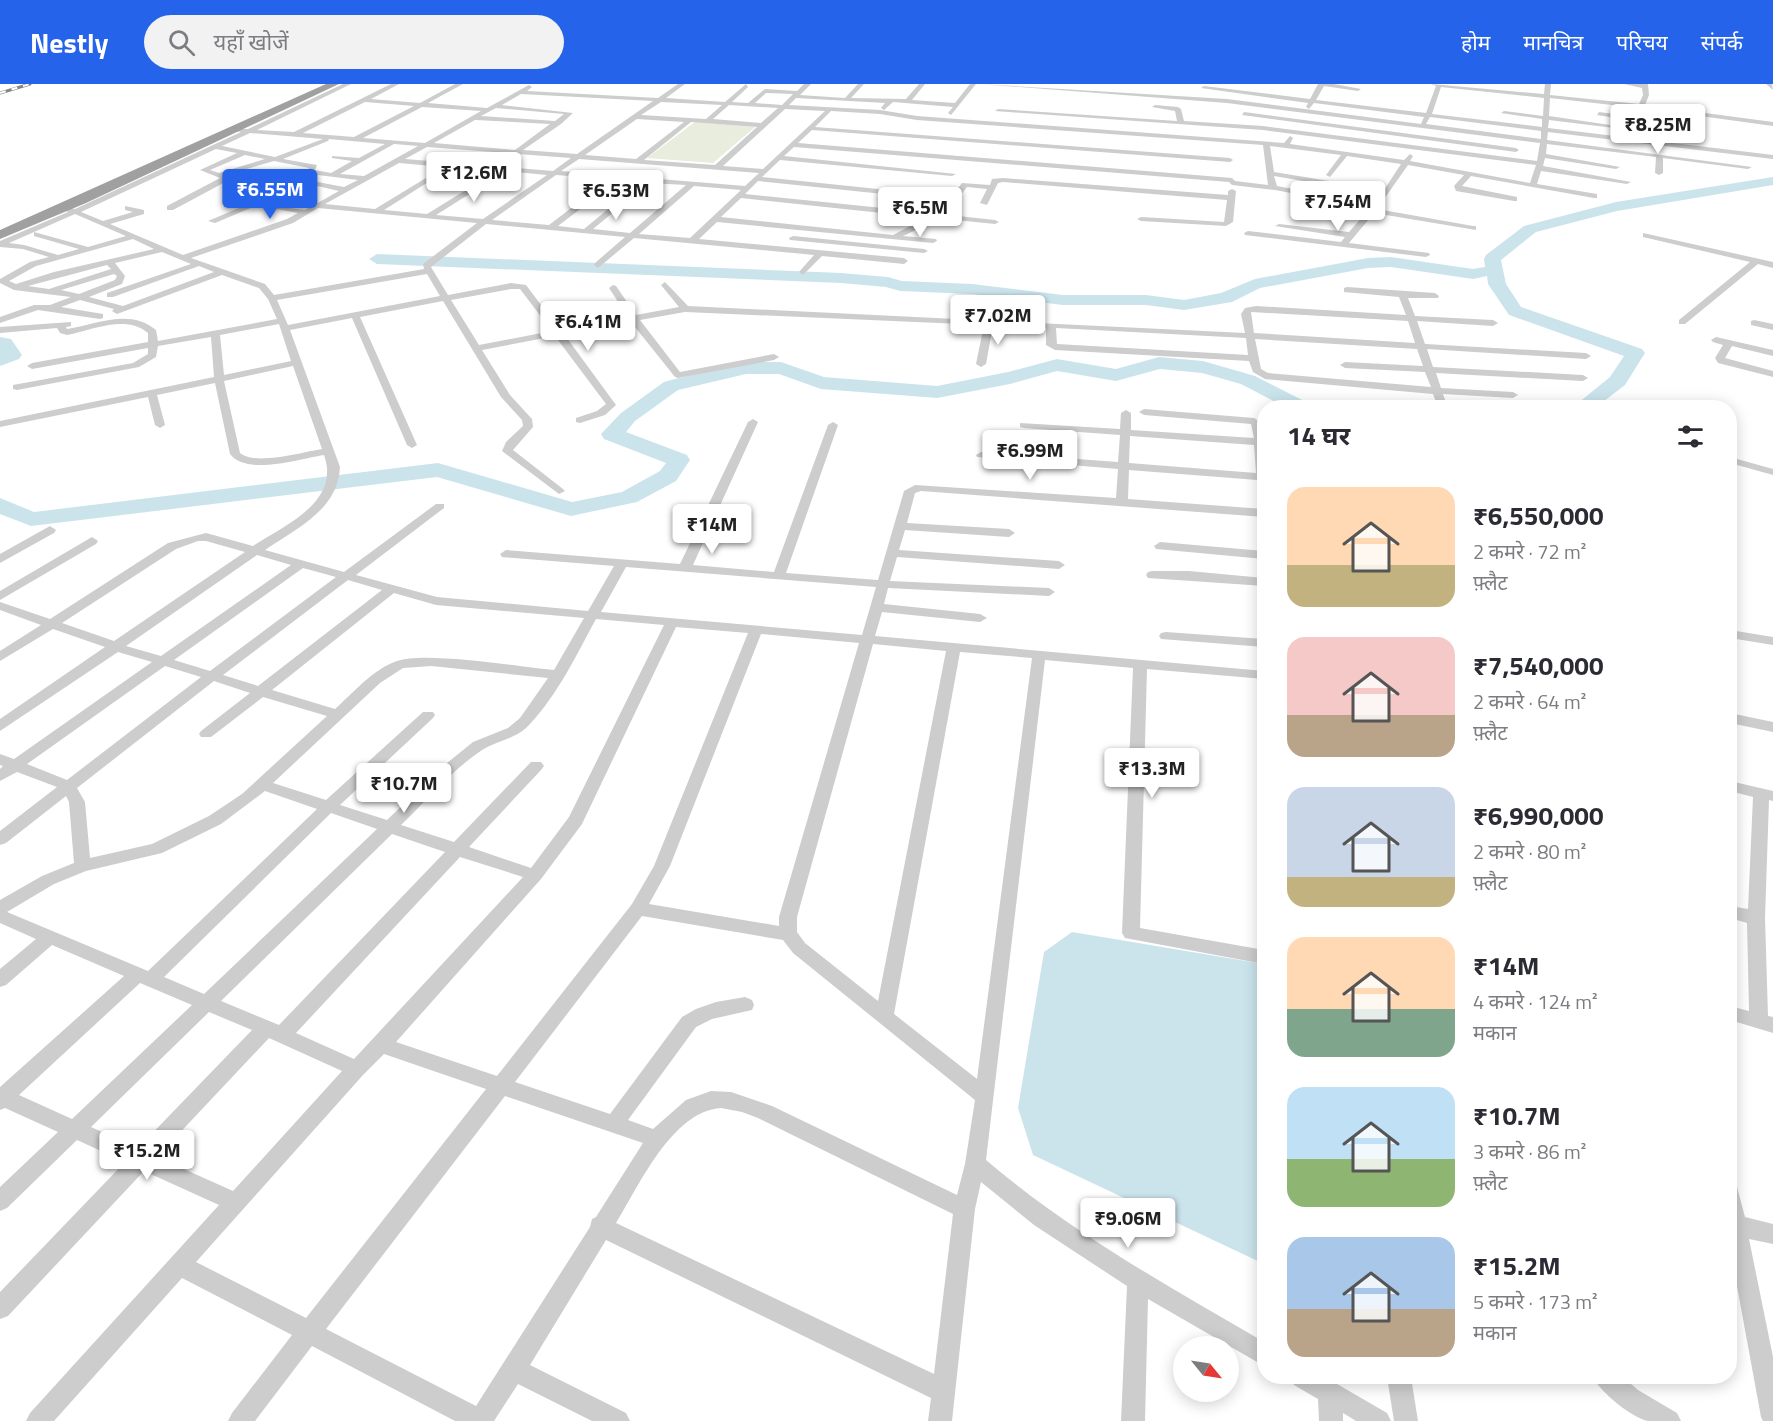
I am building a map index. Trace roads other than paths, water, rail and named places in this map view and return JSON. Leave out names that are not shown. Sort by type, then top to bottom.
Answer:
[{"type":"highway","points":[[0,225],[101,186],[322,84]]},
{"type":"highway","points":[[0,235],[69,209],[334,84]]},
{"type":"street","points":[[0,246],[69,209],[216,147],[348,84]]},
{"type":"street","points":[[294,135],[396,84]]},
{"type":"street","points":[[355,140],[460,84]]},
{"type":"street","points":[[183,258],[290,221],[534,84]]},
{"type":"street","points":[[272,298],[428,266],[484,222],[682,84]]},
{"type":"street","points":[[770,84],[794,85]]},
{"type":"street","points":[[717,167],[808,84]]},
{"type":"street","points":[[846,100],[861,84]]},
{"type":"street","points":[[908,101],[922,84]]},
{"type":"street","points":[[902,177],[932,146],[946,120],[973,84]]},
{"type":"street","points":[[982,84],[1139,96],[1204,91],[1227,101],[1748,167]]},
{"type":"street","points":[[1086,84],[1312,100],[1773,157]]},
{"type":"street","points":[[1342,246],[1386,193],[1407,163],[1432,104],[1437,84],[1641,106],[1773,124]]},
{"type":"street","points":[[1627,84],[1645,85],[1646,96],[1641,106]]},
{"type":"street","points":[[1769,84],[1773,88]]},
{"type":"street","points":[[708,121],[727,102],[749,86],[734,85]]},
{"type":"street","points":[[786,92],[794,85]]},
{"type":"street","points":[[1533,186],[1543,155],[1547,85],[1559,87]]},
{"type":"street","points":[[1008,95],[1014,86]]},
{"type":"street","points":[[1321,86],[1368,96]]},
{"type":"street","points":[[1286,145],[1321,86]]},
{"type":"street","points":[[1307,89],[1321,86],[1358,89]]},
{"type":"street","points":[[1138,87],[1139,191]]},
{"type":"street","points":[[749,105],[765,91],[846,100],[891,100],[957,105]]},
{"type":"street","points":[[520,92],[727,102]]},
{"type":"street","points":[[670,93],[706,94],[710,95],[710,99],[782,108],[880,112],[946,120],[1286,145],[1407,163],[1594,196]]},
{"type":"street","points":[[1636,95],[1646,96]]},
{"type":"street","points":[[364,100],[570,113],[517,151]]},
{"type":"street","points":[[880,112],[891,100]]},
{"type":"street","points":[[1139,209],[1141,223],[1221,225],[1229,222],[1232,184],[1229,141],[1225,125],[1227,101]]},
{"type":"street","points":[[990,123],[1003,103]]},
{"type":"street","points":[[1422,103],[1444,105]]},
{"type":"street","points":[[1030,112],[1034,105]]},
{"type":"street","points":[[1148,106],[1178,109],[1181,123]]},
{"type":"street","points":[[1535,106],[1558,109]]},
{"type":"street","points":[[1668,110],[1665,132],[1698,138]]},
{"type":"street","points":[[692,241],[828,111]]},
{"type":"street","points":[[998,111],[1138,113],[1181,123],[1294,132],[1414,147],[1627,182]]},
{"type":"street","points":[[1500,112],[1614,126]]},
{"type":"street","points":[[1591,113],[1635,118]]},
{"type":"street","points":[[1244,114],[1523,151]]},
{"type":"street","points":[[637,117],[762,125]]},
{"type":"street","points":[[476,118],[559,123]]},
{"type":"street","points":[[639,160],[690,120]]},
{"type":"street","points":[[1760,122],[1760,129],[1773,132]]},
{"type":"street","points":[[1028,144],[1037,126]]},
{"type":"street","points":[[809,128],[1230,160]]},
{"type":"street","points":[[236,130],[765,171]]},
{"type":"street","points":[[870,151],[884,134]]},
{"type":"street","points":[[897,154],[912,135]]},
{"type":"street","points":[[220,175],[332,138]]},
{"type":"street","points":[[953,158],[966,140]]},
{"type":"street","points":[[212,221],[285,190],[287,186],[315,170],[333,155],[366,141]]},
{"type":"street","points":[[878,141],[960,148]]},
{"type":"street","points":[[979,161],[991,141]]},
{"type":"street","points":[[332,175],[393,142]]},
{"type":"street","points":[[1266,144],[1269,173],[1275,188]]},
{"type":"street","points":[[792,145],[1139,173],[1275,188],[1473,228]]},
{"type":"street","points":[[1036,165],[1045,146]]},
{"type":"street","points":[[216,147],[275,158],[332,175],[367,179]]},
{"type":"street","points":[[300,150],[321,152]]},
{"type":"street","points":[[170,208],[226,178],[204,171],[245,152]]},
{"type":"street","points":[[860,173],[880,152]]},
{"type":"street","points":[[1533,153],[1616,167]]},
{"type":"street","points":[[1330,175],[1345,154]]},
{"type":"street","points":[[333,155],[360,160],[748,188]]},
{"type":"street","points":[[1659,173],[1660,155]]},
{"type":"street","points":[[778,158],[952,174]]},
{"type":"street","points":[[818,170],[825,162]]},
{"type":"street","points":[[1018,180],[1023,164]]},
{"type":"street","points":[[377,211],[451,165]]},
{"type":"street","points":[[1044,183],[1052,166]]},
{"type":"street","points":[[429,216],[505,169]]},
{"type":"street","points":[[1269,173],[1386,193]]},
{"type":"street","points":[[1469,174],[1458,186],[1459,189],[1514,199]]},
{"type":"street","points":[[550,228],[617,177]]},
{"type":"street","points":[[804,184],[811,177]]},
{"type":"street","points":[[757,179],[937,198],[915,227],[894,237]]},
{"type":"street","points":[[298,180],[346,190]]},
{"type":"street","points":[[586,231],[648,180]]},
{"type":"street","points":[[845,188],[852,180]]},
{"type":"street","points":[[984,203],[998,180],[1139,191],[1172,198],[1196,195],[1231,198]]},
{"type":"street","points":[[598,266],[693,183]]},
{"type":"street","points":[[890,192],[896,184]]},
{"type":"street","points":[[1139,191],[1232,184]]},
{"type":"street","points":[[954,198],[965,185],[992,187]]},
{"type":"street","points":[[285,190],[297,194],[275,208],[306,212]]},
{"type":"street","points":[[1194,204],[1196,195]]},
{"type":"street","points":[[739,196],[995,222]]},
{"type":"street","points":[[318,206],[904,261]]},
{"type":"street","points":[[104,223],[141,212],[128,208]]},
{"type":"street","points":[[0,726],[319,507],[328,494],[334,475],[328,451],[283,324],[272,298],[262,286],[183,258],[69,209]]},
{"type":"street","points":[[1181,212],[1230,216]]},
{"type":"street","points":[[11,245],[85,215]]},
{"type":"street","points":[[715,219],[933,240]]},
{"type":"street","points":[[759,232],[766,225]]},
{"type":"street","points":[[1279,226],[1351,235]]},
{"type":"street","points":[[782,250],[802,228]]},
{"type":"street","points":[[1248,233],[1426,255]]},
{"type":"street","points":[[38,234],[87,249]]},
{"type":"street","points":[[1646,235],[1773,265]]},
{"type":"street","points":[[125,309],[82,297],[14,287],[2,281],[26,267],[136,236]]},
{"type":"street","points":[[793,238],[924,251]]},
{"type":"street","points":[[745,247],[752,240]]},
{"type":"street","points":[[0,246],[29,248],[58,257]]},
{"type":"street","points":[[45,292],[164,249]]},
{"type":"street","points":[[803,272],[820,253]]},
{"type":"street","points":[[1682,322],[1757,261]]},
{"type":"street","points":[[93,300],[200,263]]},
{"type":"street","points":[[428,266],[446,300],[506,397],[527,419],[528,427],[510,444],[507,451],[560,491]]},
{"type":"street","points":[[0,292],[57,274],[113,267]]},
{"type":"street","points":[[51,308],[119,282],[122,276],[113,267]]},
{"type":"street","points":[[0,330],[60,325],[100,316],[125,309],[224,271]]},
{"type":"street","points":[[665,285],[685,309]]},
{"type":"street","points":[[32,366],[215,334],[446,300],[511,286],[523,287],[555,333],[611,405],[601,413],[580,420]]},
{"type":"street","points":[[613,288],[633,318],[678,375],[774,357]]},
{"type":"street","points":[[1347,290],[1435,296]]},
{"type":"street","points":[[1403,295],[1440,400]]},
{"type":"street","points":[[0,320],[37,306],[100,316]]},
{"type":"street","points":[[476,348],[685,309],[1051,325],[1586,356]]},
{"type":"street","points":[[1493,323],[1250,309],[1246,314],[1256,370],[1265,376],[1437,391],[1513,395]]},
{"type":"street","points":[[355,315],[412,446]]},
{"type":"street","points":[[17,387],[143,363],[153,356],[153,332],[149,327],[136,322],[119,322],[67,332],[63,331],[60,325]]},
{"type":"street","points":[[981,364],[989,322]]},
{"type":"street","points":[[1754,323],[1773,327]]},
{"type":"street","points":[[1051,325],[1052,345],[1055,347],[1254,358]]},
{"type":"street","points":[[215,334],[219,379],[235,454],[238,458],[252,463],[328,451]]},
{"type":"street","points":[[1716,340],[1773,353]]},
{"type":"street","points":[[1729,343],[1720,358],[1721,361],[1773,374]]},
{"type":"street","points":[[0,424],[296,363]]},
{"type":"street","points":[[1346,365],[1583,378]]},
{"type":"street","points":[[152,393],[160,425]]},
{"type":"street","points":[[1144,412],[1254,421],[1257,424]]},
{"type":"street","points":[[1122,503],[1126,413]]},
{"type":"street","points":[[685,568],[753,422]]},
{"type":"street","points":[[779,576],[833,425]]},
{"type":"street","points":[[1024,425],[1257,442]]},
{"type":"street","points":[[981,455],[1257,477]]},
{"type":"street","points":[[1737,462],[1773,472]]},
{"type":"street","points":[[986,1097],[798,948],[788,934],[788,917],[910,491],[919,487],[1257,513]]},
{"type":"street","points":[[0,839],[212,675],[440,506]]},
{"type":"street","points":[[899,526],[1010,533]]},
{"type":"street","points":[[0,559],[50,530]]},
{"type":"street","points":[[0,657],[172,546],[206,537],[299,565],[435,601],[1257,674]]},
{"type":"street","points":[[0,596],[92,541]]},
{"type":"street","points":[[1160,546],[1257,554]]},
{"type":"street","points":[[892,553],[1059,565]]},
{"type":"street","points":[[506,554],[883,584],[1049,592]]},
{"type":"street","points":[[0,1201],[467,754],[488,740],[520,727],[558,675],[622,563]]},
{"type":"street","points":[[0,776],[7,762],[162,660],[299,565]]},
{"type":"street","points":[[1152,575],[1190,575],[1257,581]]},
{"type":"street","points":[[206,734],[390,590]]},
{"type":"street","points":[[0,606],[117,647],[338,715]]},
{"type":"street","points":[[876,607],[980,618]]},
{"type":"street","points":[[38,1421],[178,1264],[535,876],[576,820],[672,622]]},
{"type":"street","points":[[240,1421],[638,909],[662,866],[756,629]]},
{"type":"street","points":[[1737,635],[1773,641]]},
{"type":"street","points":[[1167,636],[1257,642]]},
{"type":"street","points":[[885,1015],[954,647]]},
{"type":"street","points":[[940,1421],[964,1209],[975,1164],[986,1097],[1039,655]]},
{"type":"street","points":[[0,908],[48,880],[83,866],[135,855],[165,845],[215,820],[248,798],[375,680],[400,664],[431,662],[558,675]]},
{"type":"street","points":[[1140,664],[1131,933],[1257,956]]},
{"type":"street","points":[[235,1202],[1,1098],[145,976],[428,715]]},
{"type":"street","points":[[1737,719],[1773,727]]},
{"type":"street","points":[[7,762],[68,786],[77,802],[83,866]]},
{"type":"street","points":[[0,1308],[141,1160],[457,850],[536,766]]},
{"type":"street","points":[[262,785],[535,876]]},
{"type":"street","points":[[1737,788],[1767,795],[1756,918],[1766,1023],[1737,1015]]},
{"type":"street","points":[[638,909],[788,934]]},
{"type":"street","points":[[1737,914],[1756,918]]},
{"type":"street","points":[[0,916],[145,976],[356,1069]]},
{"type":"street","points":[[0,980],[50,938]]},
{"type":"street","points":[[614,1124],[689,1022],[698,1015],[714,1009],[745,1005]]},
{"type":"street","points":[[381,1045],[657,1139]]},
{"type":"street","points":[[178,1264],[480,1421],[515,1370],[600,1226],[657,1139],[680,1114],[700,1103],[721,1099],[744,1105],[964,1209]]},
{"type":"street","points":[[975,1164],[1003,1189],[1038,1214],[1138,1279],[1257,1351]]},
{"type":"street","points":[[600,1226],[945,1392]]},
{"type":"street","points":[[1737,1226],[1773,1234]]},
{"type":"street","points":[[1737,1244],[1773,1417]]},
{"type":"street","points":[[1133,1421],[1138,1279]]},
{"type":"street","points":[[515,1370],[618,1421]]},
{"type":"street","points":[[1314,1384],[1379,1421]]},
{"type":"street","points":[[1400,1384],[1406,1421]]},
{"type":"street","points":[[1613,1384],[1630,1398],[1669,1421]]},
{"type":"street","points":[[1330,1394],[1331,1421]]},
{"type":"water","points":[[1072,932],[1257,963],[1257,1261],[1033,1155],[1018,1108],[1044,952]]},
{"type":"waterway","points":[[1593,400],[1618,381],[1635,353],[1515,311],[1497,284],[1492,259],[1530,229],[1616,207],[1773,181]]},
{"type":"waterway","points":[[377,259],[841,278],[888,282],[900,286],[972,289],[1063,300],[1146,300],[1184,305],[1226,298],[1255,284],[1368,263],[1391,262],[1473,274],[1494,270]]},
{"type":"waterway","points":[[0,343],[4,343],[12,355],[0,360]]},
{"type":"waterway","points":[[0,505],[31,519],[438,470],[571,509],[629,497],[668,476],[679,460],[612,434],[628,417],[671,386],[746,368],[781,368],[821,383],[937,392],[1010,378],[1057,365],[1116,375],[1159,363],[1203,367],[1248,380],[1287,400]]},
{"type":"railway","points":[[0,93],[30,84]]}]
